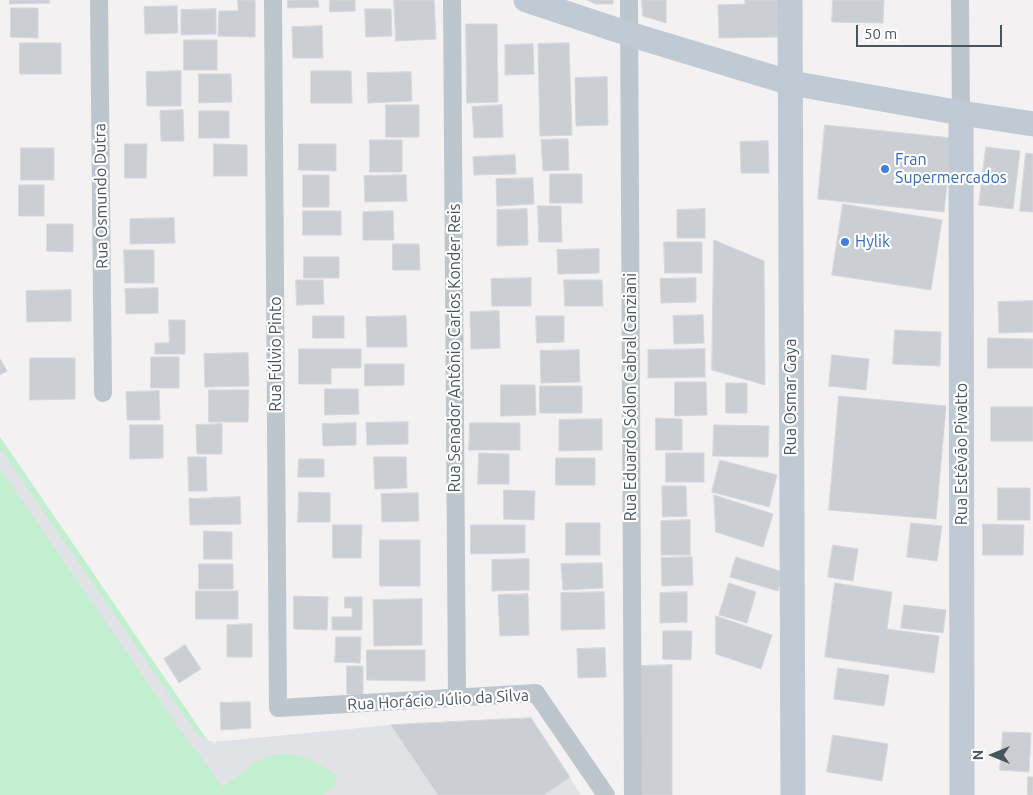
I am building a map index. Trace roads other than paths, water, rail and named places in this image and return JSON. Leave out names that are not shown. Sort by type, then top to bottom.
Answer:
[{"type":"main road","points":[[526,0],[629,34],[791,83],[961,114],[1033,124]]},
{"type":"main road","name":"Rua Osmar Gaya","points":[[790,0],[793,795]]},
{"type":"main road","name":"Rua Estêvão Pivatto","points":[[961,114],[962,795]]},
{"type":"street","name":"Rua Osmundo Dutra","points":[[99,0],[103,393]]},
{"type":"street","name":"Rua Fúlvio Pinto","points":[[273,0],[278,708]]},
{"type":"street","name":"Rua Senador Antônio Carlos Konder Reis","points":[[452,0],[457,697]]},
{"type":"street","name":"Rua Eduardo Sólon Cabral Canziani","points":[[629,0],[633,795]]},
{"type":"street","points":[[960,0],[961,114]]},
{"type":"street","name":"Rua Horácio Júlio da Silva","points":[[278,708],[536,693],[606,795]]},
{"type":"place","name":"Fran Supermercados","points":[[885,169]]},
{"type":"place","name":"Hylik","points":[[845,242]]}]
